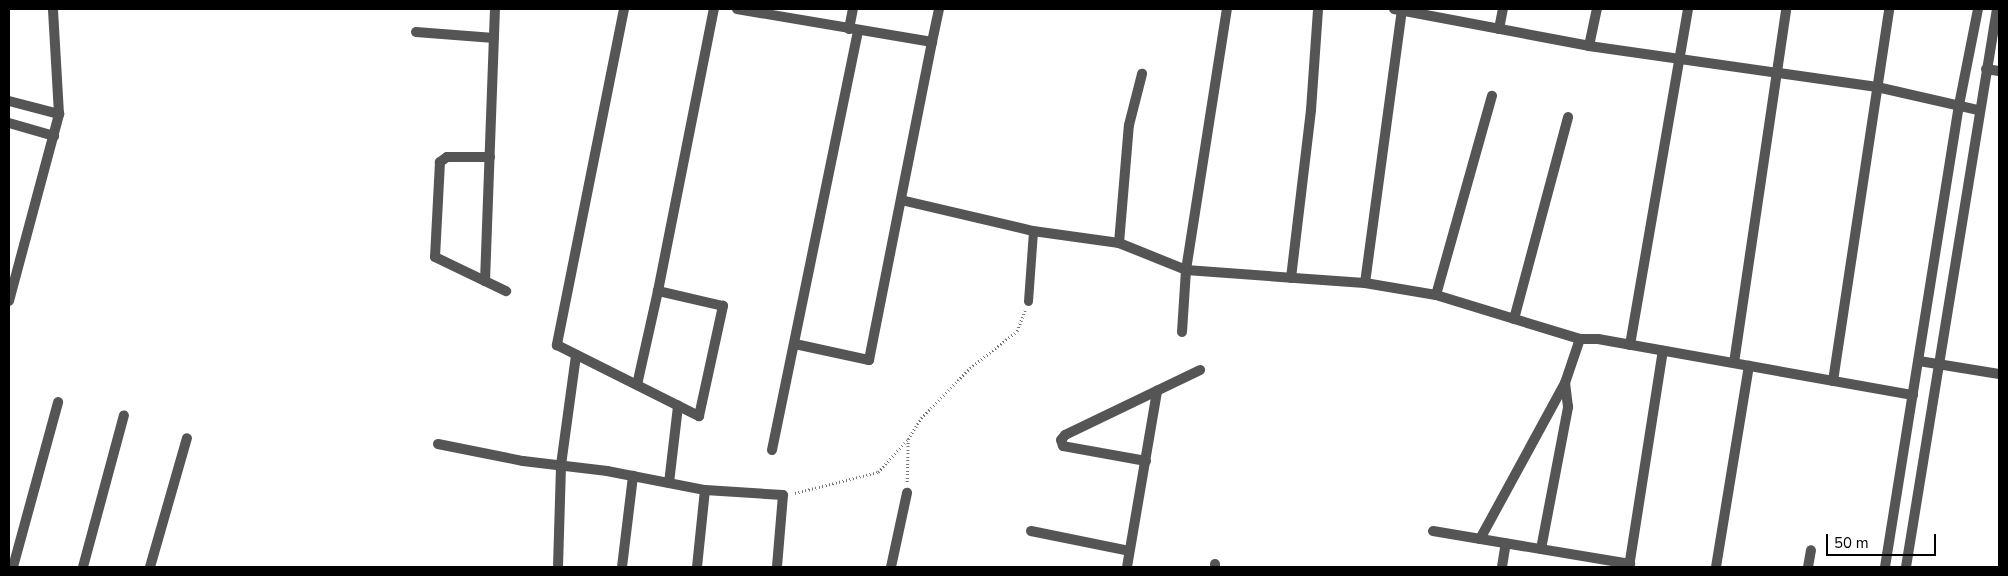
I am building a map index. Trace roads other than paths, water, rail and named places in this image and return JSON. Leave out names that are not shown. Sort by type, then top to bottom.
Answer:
[{"type":"street","points":[[9,300],[13,269],[59,114],[53,9]]},
{"type":"street","points":[[485,281],[495,9]]},
{"type":"street","points":[[624,9],[557,345],[699,416],[723,306],[658,291]]},
{"type":"street","points":[[637,386],[658,291],[714,9]]},
{"type":"street","points":[[737,9],[772,13],[853,30],[932,42]]},
{"type":"street","points":[[772,450],[795,344],[853,30],[853,9]]},
{"type":"street","points":[[795,344],[870,360],[939,9]]},
{"type":"street","points":[[1182,332],[1186,270],[1227,9]]},
{"type":"street","points":[[1291,278],[1311,110],[1318,9]]},
{"type":"street","points":[[1365,283],[1399,9],[1589,46],[1679,57],[1878,87],[1978,110]]},
{"type":"street","points":[[1499,29],[1503,9]]},
{"type":"street","points":[[1589,46],[1597,9]]},
{"type":"street","points":[[1630,345],[1688,9]]},
{"type":"street","points":[[1734,363],[1786,9]]},
{"type":"street","points":[[1834,381],[1889,9]]},
{"type":"street","points":[[1885,567],[1959,105],[1978,9]]},
{"type":"street","points":[[1906,567],[1978,110],[1997,9]]},
{"type":"street","points":[[416,32],[494,38]]},
{"type":"street","points":[[1986,69],[1999,70]]},
{"type":"street","points":[[1119,243],[1129,125],[1142,74]]},
{"type":"street","points":[[1436,295],[1492,96]]},
{"type":"street","points":[[9,101],[59,114]]},
{"type":"street","points":[[1514,319],[1568,117]]},
{"type":"street","points":[[9,123],[54,136]]},
{"type":"street","points":[[490,157],[447,157],[440,162],[434,257],[440,262],[506,291]]},
{"type":"street","points":[[901,200],[1033,231],[1119,243],[1186,270],[1365,283],[1436,295],[1580,339],[1630,345],[1913,395]]},
{"type":"street","points":[[1480,539],[1566,383],[1580,339]]},
{"type":"street","points":[[1433,531],[1630,566],[1664,351]]},
{"type":"street","points":[[558,567],[561,466],[576,355]]},
{"type":"street","points":[[1919,361],[1999,374]]},
{"type":"street","points":[[1716,567],[1749,366]]},
{"type":"street","points":[[1146,461],[1063,446],[1061,440],[1065,435],[1200,370]]},
{"type":"street","points":[[1541,549],[1568,407],[1566,383]]},
{"type":"street","points":[[1127,567],[1157,391]]},
{"type":"street","points":[[13,567],[58,402]]},
{"type":"street","points":[[670,483],[678,406]]},
{"type":"street","points":[[83,567],[124,415]]},
{"type":"street","points":[[150,567],[187,438]]},
{"type":"street","points":[[438,444],[561,466],[634,476],[704,490],[783,495],[777,567]]},
{"type":"street","points":[[622,567],[634,476]]},
{"type":"street","points":[[697,567],[704,490]]},
{"type":"street","points":[[891,567],[907,493]]},
{"type":"street","points":[[1031,531],[1129,551]]},
{"type":"street","points":[[1502,567],[1506,543]]},
{"type":"street","points":[[1808,567],[1811,550]]},
{"type":"lane","points":[[1028,301],[1033,231]]}]
